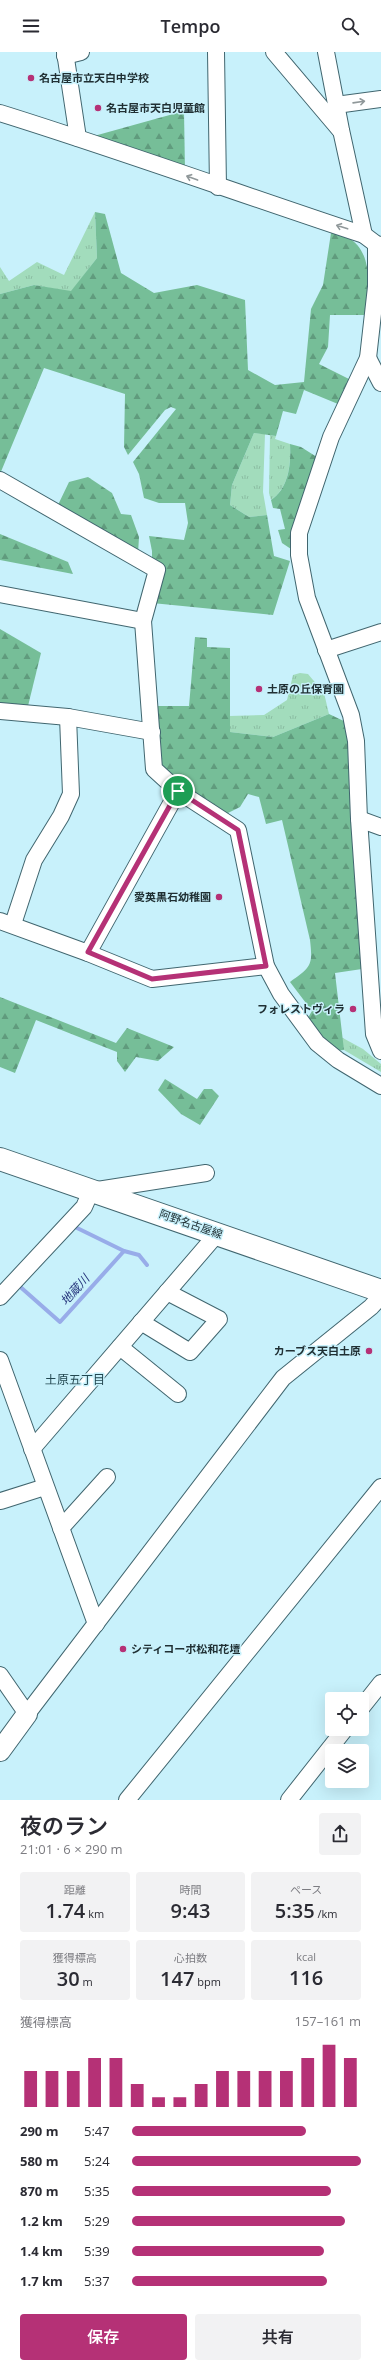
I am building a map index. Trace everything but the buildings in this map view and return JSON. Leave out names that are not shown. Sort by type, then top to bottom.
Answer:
[{"type":"main road","name":"阿野名古屋線","points":[[0,1159],[381,1291]]},
{"type":"street","points":[[78,138],[65,54],[81,52]]},
{"type":"street","points":[[216,52],[218,187]]},
{"type":"street","points":[[274,52],[341,130]]},
{"type":"street","points":[[326,52],[341,130],[376,241],[376,287],[368,358],[331,437],[299,533],[299,555],[307,598],[351,715],[356,740],[359,819],[374,1034],[381,1051]]},
{"type":"street","points":[[336,105],[381,99]]},
{"type":"street","points":[[0,113],[78,138],[376,241]]},
{"type":"street","points":[[368,358],[381,383]]},
{"type":"street","points":[[0,480],[158,570],[143,621],[154,769],[178,791],[238,830],[266,966],[290,1007],[317,1043],[338,1060],[381,1086]]},
{"type":"street","points":[[0,594],[143,621]]},
{"type":"street","points":[[326,650],[381,632]]},
{"type":"street","points":[[0,711],[68,717],[152,732]]},
{"type":"street","points":[[68,717],[71,794],[62,816],[34,860],[7,923],[88,952],[152,979],[266,966]]},
{"type":"street","points":[[88,952],[178,791]]},
{"type":"street","points":[[359,819],[381,827]]},
{"type":"street","points":[[0,1297],[84,1206],[91,1191],[206,1173]]},
{"type":"street","points":[[32,1449],[217,1234]]},
{"type":"street","points":[[141,1322],[190,1352],[219,1319],[167,1292]]},
{"type":"street","points":[[0,1751],[283,1378],[371,1307],[381,1296]]},
{"type":"street","points":[[381,1307],[381,1313]]},
{"type":"street","points":[[120,1347],[178,1394]]},
{"type":"street","points":[[0,1360],[96,1624]]},
{"type":"street","points":[[61,1528],[107,1477]]},
{"type":"street","points":[[1,1501],[45,1487]]},
{"type":"street","points":[[128,1800],[381,1487]]},
{"type":"street","points":[[0,1675],[27,1714]]},
{"type":"street","points":[[369,1698],[381,1683]]},
{"type":"street","points":[[289,1800],[339,1736]]},
{"type":"green space","points":[[184,111],[185,171],[94,136]]},
{"type":"green space","points":[[95,212],[97,258],[71,292],[34,285],[0,294],[0,267],[9,281],[37,262],[64,275]]},
{"type":"green space","points":[[95,212],[105,214],[121,273],[154,293],[197,285],[245,300],[248,370],[275,385],[304,382],[311,309],[323,285],[331,233],[347,237],[356,244],[362,252],[368,272],[365,315],[330,315],[328,347],[319,364],[349,379],[338,404],[304,390],[296,414],[283,411],[276,436],[254,433],[232,485],[230,505],[249,517],[267,515],[274,556],[290,561],[273,615],[152,603],[152,551],[149,536],[184,540],[188,523],[185,503],[159,503],[144,498],[139,474],[133,462],[176,409],[171,407],[165,410],[128,455],[124,447],[125,394],[44,368],[0,474],[0,294],[34,285],[71,291],[97,258]]},
{"type":"green space","points":[[254,433],[265,434],[263,492],[267,515],[249,517],[230,505],[232,485]]},
{"type":"green space","points":[[270,435],[276,436],[275,439],[290,444],[288,475],[282,489],[271,500],[269,493]]},
{"type":"green space","points":[[290,444],[301,447],[320,459],[291,549],[282,543],[278,530],[285,529],[280,509],[273,508],[271,500],[282,489],[288,475]]},
{"type":"green space","points":[[88,477],[112,493],[121,514],[131,515],[139,537],[138,554],[57,507],[69,482]]},
{"type":"green space","points":[[0,534],[68,562],[73,574],[0,560]]},
{"type":"green space","points":[[0,629],[41,653],[28,706],[0,705]]},
{"type":"green space","points":[[195,637],[207,638],[207,647],[230,648],[230,732],[273,737],[329,714],[348,723],[351,739],[353,857],[362,969],[335,973],[344,1050],[332,1051],[306,1021],[312,1011],[290,982],[302,973],[309,965],[311,961],[311,949],[282,820],[266,824],[259,797],[248,794],[240,807],[224,815],[158,767],[154,706],[189,706]]},
{"type":"green space","points":[[300,673],[308,674],[324,693],[329,714],[273,737],[230,732],[229,716],[264,715],[287,700],[293,675]]},
{"type":"green space","points":[[0,997],[116,1043],[127,1028],[174,1047],[158,1061],[136,1057],[125,1072],[117,1061],[117,1052],[36,1020],[15,1073],[0,1067]]},
{"type":"green space","points":[[341,1037],[363,1049],[381,1064],[381,1072],[344,1050]]},
{"type":"green space","points":[[165,1079],[197,1099],[204,1089],[212,1089],[219,1096],[200,1125],[181,1114],[158,1090]]},
{"type":"waterway","points":[[73,1226],[124,1251]]},
{"type":"waterway","name":"地蔵川","points":[[17,1284],[60,1322],[124,1251],[139,1255],[147,1265]]},
{"type":"place","name":"名古屋市立天白中学校","points":[[31,78]]},
{"type":"place","name":"名古屋市天白児童館","points":[[98,108]]},
{"type":"place","name":"土原の丘保育園","points":[[259,689]]},
{"type":"place","name":"愛英黒石幼稚園","points":[[219,897]]},
{"type":"place","name":"フォレストヴィラ","points":[[353,1009]]},
{"type":"place","name":"カーブス天白土原","points":[[369,1351]]},
{"type":"place","name":"シティコーポ松和花壇","points":[[123,1649]]},
{"type":"district","name":"土原五丁目","points":[[75,1380]]},
{"type":"route","points":[[178,791],[238,830],[266,966],[152,979],[88,952],[178,791]]}]
